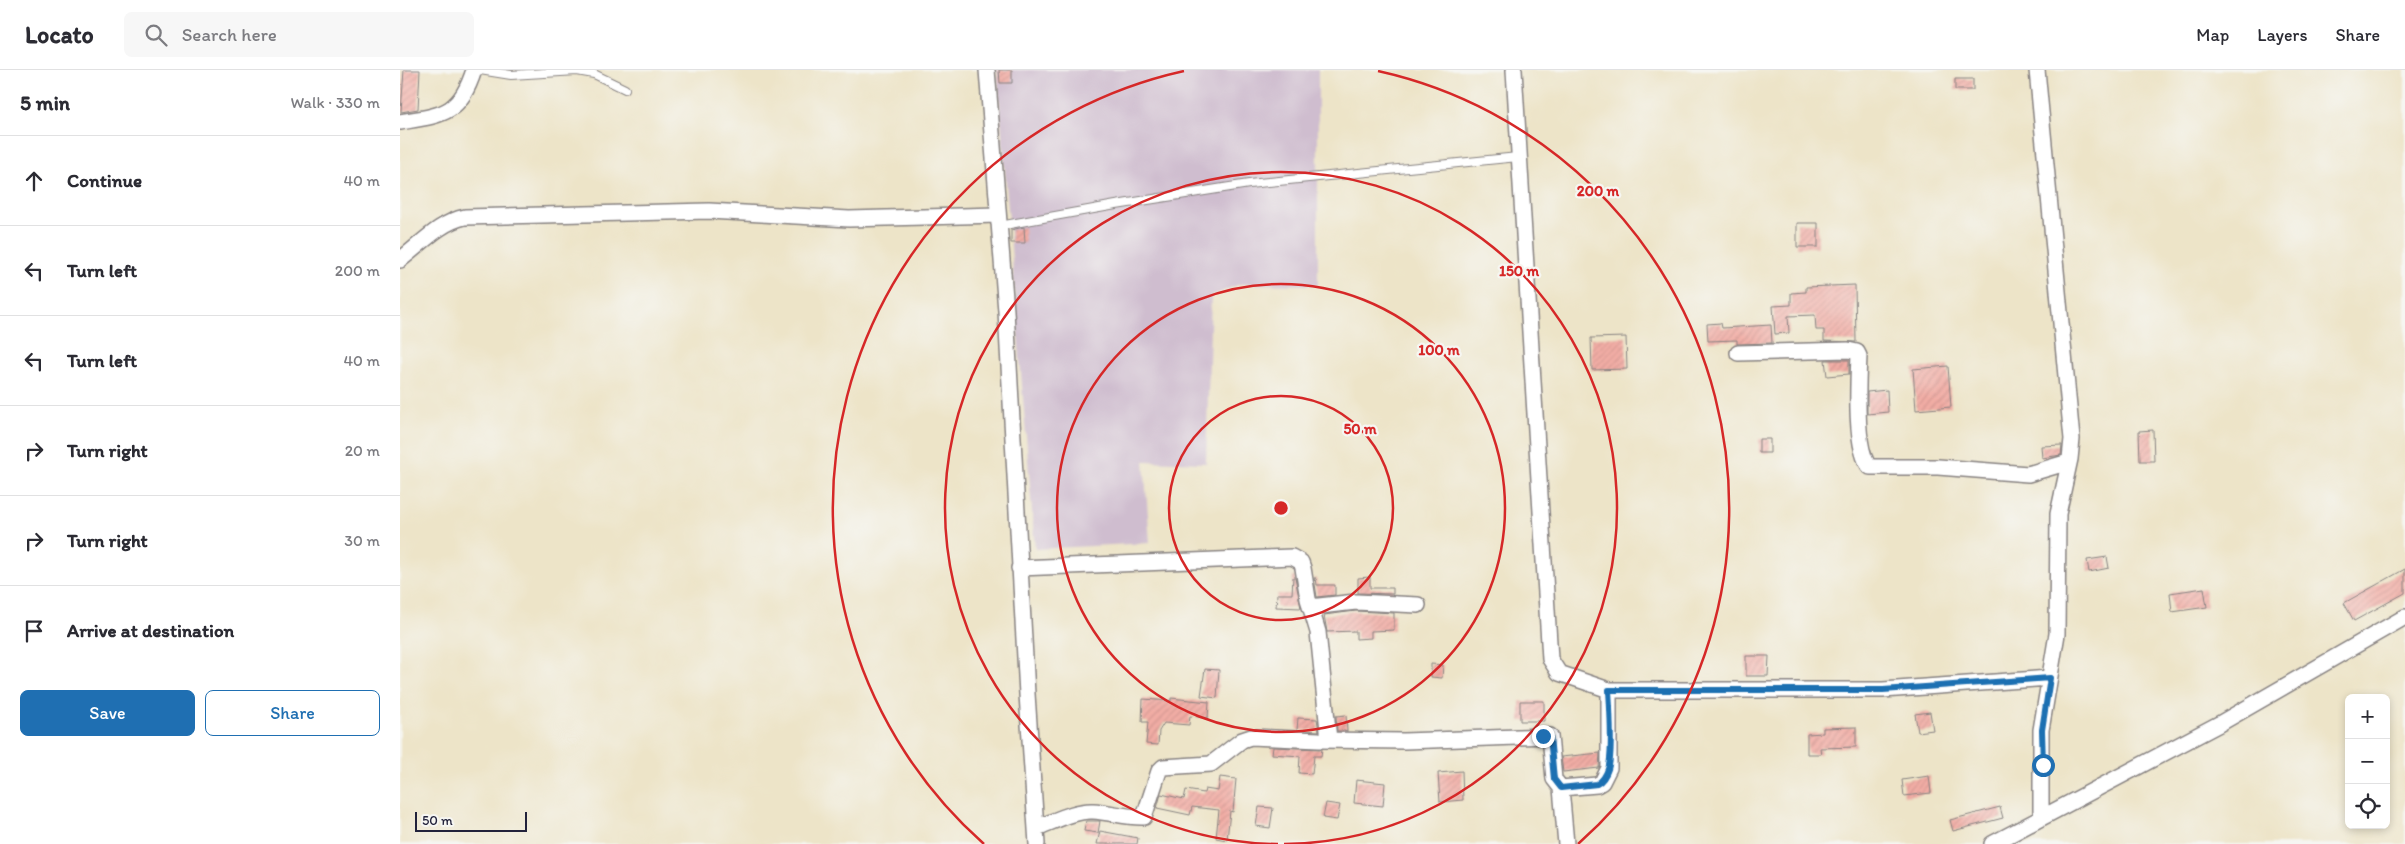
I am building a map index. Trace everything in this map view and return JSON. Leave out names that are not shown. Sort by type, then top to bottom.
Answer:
[{"type":"street","points":[[400,122],[447,112],[459,102],[468,89],[474,70]]},
{"type":"street","points":[[988,70],[995,219],[1012,417],[1037,844]]},
{"type":"street","points":[[1514,70],[1550,659],[1559,673],[1609,690],[1883,690],[2050,678]]},
{"type":"street","points":[[2037,70],[2072,439],[2058,514],[2057,634],[2042,730],[2041,816]]},
{"type":"street","points":[[400,260],[442,226],[454,219],[465,218],[709,211],[849,219],[995,219]]},
{"type":"street","points":[[1738,354],[1848,350],[1857,352],[1859,356],[1858,412],[1864,459],[1870,467],[1930,467],[2028,474],[2069,462]]},
{"type":"street","points":[[1020,568],[1292,557],[1301,562],[1303,568],[1310,607],[1320,643],[1330,740]]},
{"type":"street","points":[[1310,607],[1356,602],[1418,606]]},
{"type":"street","points":[[1992,844],[2041,816],[2251,707],[2405,617]]},
{"type":"street","points":[[1561,788],[1602,782],[1609,768],[1609,690]]},
{"type":"street","points":[[1036,828],[1087,812],[1144,817],[1159,771],[1163,767],[1211,764],[1247,737],[1330,740],[1550,736],[1554,779],[1561,788],[1566,844]]},
{"type":"lane","points":[[480,70],[511,75],[577,71],[594,74],[625,89]]},
{"type":"lane","points":[[995,219],[1116,205],[1248,184],[1518,157]]},
{"type":"shaded area","points":[[997,70],[1318,70],[1318,285],[1240,284],[1211,296],[1206,463],[1144,461],[1150,543],[1035,549]]},
{"type":"building","points":[[404,70],[420,70],[418,109],[401,112]]},
{"type":"building","points":[[999,70],[1012,70],[1012,83],[1000,83]]},
{"type":"building","points":[[1955,79],[1973,79],[1973,90],[1955,90]]},
{"type":"building","points":[[1797,223],[1818,223],[1818,247],[1797,247]]},
{"type":"building","points":[[1024,227],[1025,243],[1011,243],[1011,230]]},
{"type":"building","points":[[1855,285],[1856,342],[1824,341],[1824,330],[1816,330],[1815,315],[1788,316],[1789,333],[1775,334],[1773,306],[1791,305],[1791,293],[1806,292],[1806,287]]},
{"type":"building","points":[[1721,323],[1722,328],[1771,325],[1772,343],[1737,344],[1737,340],[1708,341],[1707,324]]},
{"type":"building","points":[[1626,337],[1627,369],[1592,370],[1591,338]]},
{"type":"building","points":[[1825,360],[1849,360],[1849,374],[1827,376]]},
{"type":"building","points":[[1948,366],[1951,407],[1916,410],[1913,369]]},
{"type":"building","points":[[1887,390],[1888,412],[1867,414],[1867,392]]},
{"type":"building","points":[[2153,430],[2154,461],[2140,461],[2139,431]]},
{"type":"building","points":[[1759,439],[1770,439],[1770,453],[1759,453]]},
{"type":"building","points":[[2062,445],[2061,455],[2042,458],[2041,446]]},
{"type":"building","points":[[2107,557],[2109,568],[2089,572],[2087,560]]},
{"type":"building","points":[[2405,569],[2405,593],[2354,621],[2344,603]]},
{"type":"building","points":[[1293,577],[1295,577],[1301,608],[1276,607],[1277,594],[1292,594]]},
{"type":"building","points":[[1370,577],[1370,588],[1393,588],[1393,594],[1358,593],[1358,578]]},
{"type":"building","points":[[1314,578],[1316,578],[1317,585],[1335,585],[1335,595],[1317,597]]},
{"type":"building","points":[[2204,588],[2207,607],[2172,612],[2170,593]]},
{"type":"building","points":[[1356,611],[1394,613],[1394,630],[1371,631],[1371,638],[1356,639],[1356,631],[1327,632],[1324,615]]},
{"type":"building","points":[[1746,656],[1769,656],[1768,676],[1746,676]]},
{"type":"building","points":[[1431,664],[1443,665],[1442,678],[1431,677]]},
{"type":"building","points":[[1205,669],[1219,670],[1217,698],[1201,696]]},
{"type":"building","points":[[1171,698],[1209,702],[1208,718],[1190,716],[1189,725],[1164,723],[1159,731],[1158,745],[1146,744],[1148,722],[1142,722],[1143,699],[1171,701]]},
{"type":"building","points":[[1520,701],[1544,701],[1544,721],[1520,721]]},
{"type":"building","points":[[1930,712],[1933,730],[1918,732],[1915,714]]},
{"type":"building","points":[[1346,715],[1347,731],[1337,731],[1336,716]]},
{"type":"building","points":[[1298,718],[1317,719],[1319,731],[1297,730]]},
{"type":"building","points":[[1856,727],[1856,747],[1820,748],[1821,754],[1807,754],[1807,734],[1823,733],[1823,728]]},
{"type":"building","points":[[1273,747],[1322,749],[1321,756],[1314,756],[1312,774],[1299,773],[1300,756],[1272,754]]},
{"type":"building","points":[[1600,753],[1599,768],[1563,772],[1561,757]]},
{"type":"building","points":[[1462,771],[1463,800],[1440,802],[1438,773]]},
{"type":"building","points":[[1929,776],[1931,793],[1904,796],[1902,780]]},
{"type":"building","points":[[1220,777],[1236,779],[1233,812],[1230,811],[1227,840],[1216,838],[1219,810],[1192,807],[1190,815],[1157,808],[1161,794],[1184,799],[1186,790],[1204,793],[1205,789],[1218,791]]},
{"type":"building","points":[[1356,780],[1385,783],[1383,806],[1354,803]]},
{"type":"building","points":[[1326,803],[1340,805],[1337,820],[1323,818]]},
{"type":"building","points":[[1259,807],[1273,808],[1270,828],[1256,826]]},
{"type":"building","points":[[2000,807],[2003,818],[1953,831],[1950,820]]},
{"type":"building","points":[[1086,821],[1100,821],[1098,833],[1084,831]]},
{"type":"building","points":[[1100,831],[1138,838],[1137,844],[1097,844]]},
{"type":"route","points":[[1543,736],[1550,736],[1554,779],[1561,788],[1597,784],[1602,782],[1609,768],[1609,690],[1860,691],[2050,678],[2044,707],[2042,730],[2043,765]]}]
